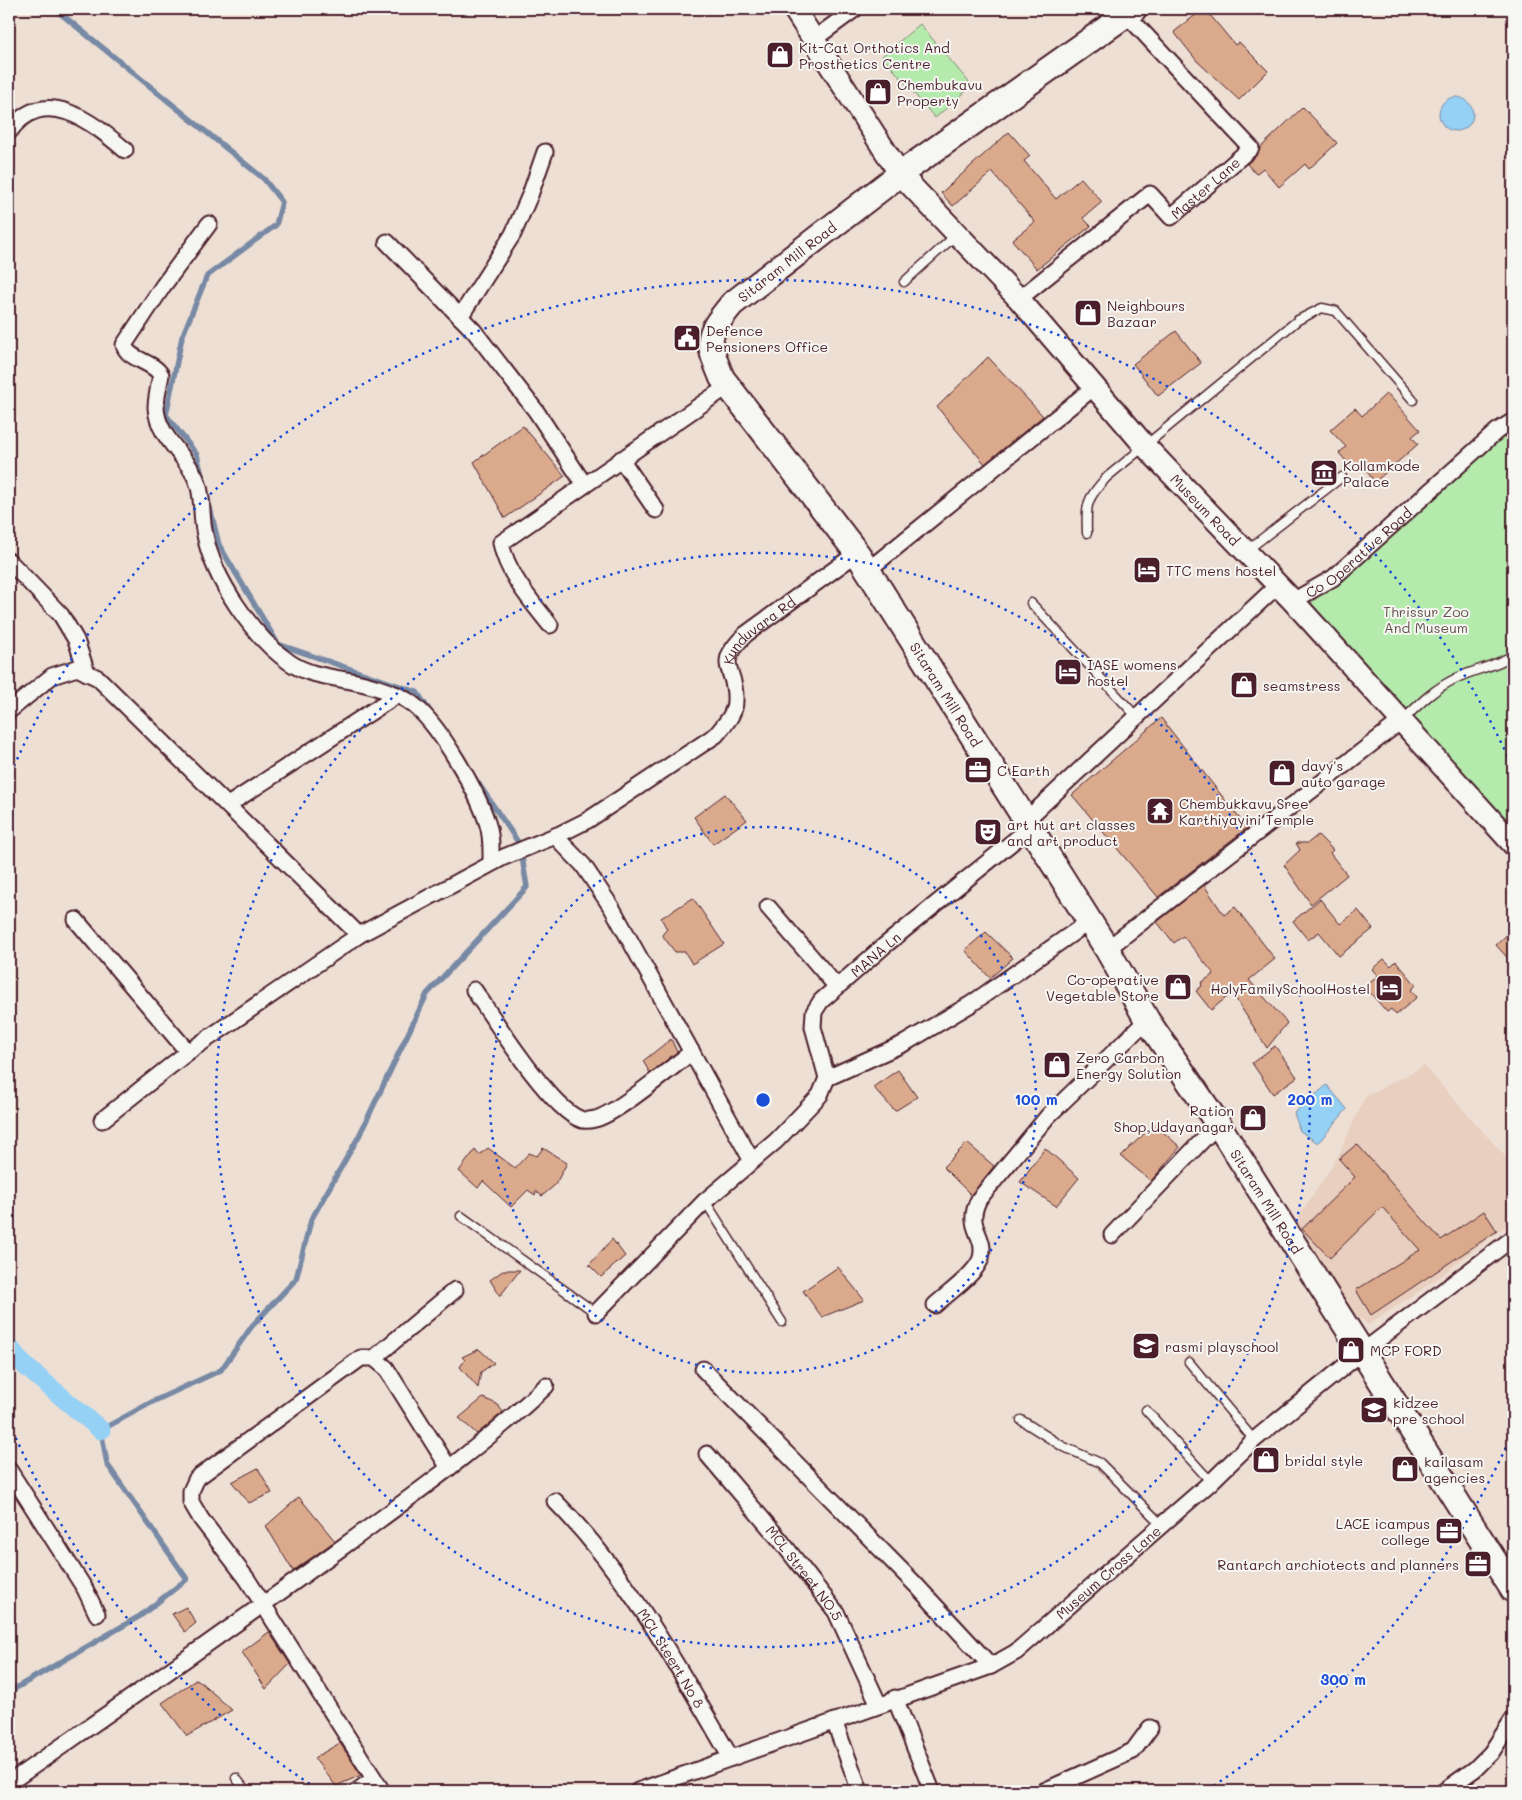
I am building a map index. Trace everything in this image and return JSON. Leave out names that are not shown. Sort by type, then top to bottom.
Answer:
[{"type":"main road","points":[[794,9],[900,174]]},
{"type":"main road","name":"Sitaram Mill Road","points":[[1130,12],[900,174],[732,304],[714,326],[709,347],[722,378],[863,561],[1090,921],[1147,1020],[1218,1124],[1513,1590]]},
{"type":"main road","name":"Museum Road","points":[[900,174],[1019,299],[1144,446],[1293,602],[1513,844]]},
{"type":"street","points":[[814,39],[855,9]]},
{"type":"street","name":"Master Lane","points":[[1019,299],[1150,194],[1170,217],[1251,148],[1130,12]]},
{"type":"street","points":[[9,132],[20,118],[42,109],[70,110],[96,125],[125,150]]},
{"type":"street","points":[[460,317],[513,234],[530,195],[545,152]]},
{"type":"street","points":[[209,224],[125,341],[125,349],[153,366],[161,375],[156,407],[158,421],[164,433],[194,474],[199,486],[204,534],[210,555],[227,588],[252,626],[290,663],[313,673],[370,685],[398,695],[415,706],[430,720],[474,793],[487,822],[498,860]]},
{"type":"street","points":[[387,242],[474,331],[536,411],[584,484]]},
{"type":"street","points":[[550,625],[526,594],[507,561],[501,544],[584,484],[728,386]]},
{"type":"street","name":"Kunduvara Rd","points":[[102,1120],[188,1052],[359,935],[498,860],[588,820],[716,735],[732,716],[736,701],[727,662],[732,648],[746,634],[863,561],[1093,388]]},
{"type":"street","name":"Co Operative Road","points":[[1293,602],[1333,578],[1497,431],[1513,421]]},
{"type":"street","points":[[622,459],[656,510]]},
{"type":"street","points":[[9,561],[61,615],[76,640],[87,673]]},
{"type":"street","name":"MANA Ln","points":[[827,1078],[813,1027],[814,1012],[821,1001],[1028,824],[1136,716],[1277,586]]},
{"type":"street","points":[[9,712],[52,676],[77,668],[98,678],[359,935]]},
{"type":"street","points":[[228,805],[398,695]]},
{"type":"street","points":[[1107,949],[1401,721]]},
{"type":"street","points":[[555,836],[583,866],[612,908],[752,1160]]},
{"type":"street","points":[[768,907],[837,987]]},
{"type":"street","points":[[76,920],[188,1052]]},
{"type":"street","points":[[596,1313],[705,1201],[800,1117],[820,1095],[827,1078],[905,1043],[971,1004],[1090,921]]},
{"type":"street","points":[[474,990],[536,1078],[566,1111],[581,1120],[596,1119],[615,1109],[692,1052]]},
{"type":"street","points":[[934,1305],[973,1272],[981,1258],[980,1239],[973,1221],[974,1210],[979,1199],[1048,1116],[1147,1020]]},
{"type":"street","points":[[1112,1235],[1218,1124]]},
{"type":"street","name":"Museum Cross Lane","points":[[638,1791],[895,1698],[991,1666],[1016,1652],[1211,1482],[1254,1440],[1362,1352],[1513,1238]]},
{"type":"street","points":[[374,1358],[455,1290]]},
{"type":"street","points":[[357,1791],[378,1785],[247,1579],[201,1519],[191,1502],[191,1491],[197,1478],[362,1358],[374,1358],[386,1368],[449,1468]]},
{"type":"street","points":[[702,1369],[915,1584],[991,1666]]},
{"type":"street","points":[[9,1783],[263,1605],[449,1468],[484,1441],[546,1386]]},
{"type":"street","name":"MCL Street NO.5","points":[[707,1454],[781,1541],[836,1612],[879,1705]]},
{"type":"street","points":[[9,1470],[85,1589],[97,1614]]},
{"type":"street","name":"MCL Steert No 8","points":[[555,1501],[585,1532],[644,1611],[731,1758]]},
{"type":"street","points":[[895,1698],[932,1791]]},
{"type":"street","points":[[1444,1791],[1475,1769],[1485,1759],[1513,1719]]},
{"type":"street","points":[[834,1721],[860,1791]]},
{"type":"street","points":[[1044,1791],[1133,1750],[1150,1728]]},
{"type":"lane","points":[[904,282],[957,234]]},
{"type":"lane","points":[[1088,534],[1086,508],[1093,492],[1144,446],[1298,320],[1322,308],[1336,311],[1413,400]]},
{"type":"lane","points":[[1245,551],[1342,477]]},
{"type":"lane","points":[[1032,603],[1136,716]]},
{"type":"lane","points":[[1401,721],[1426,696],[1459,677],[1497,665],[1513,654]]},
{"type":"lane","points":[[705,1201],[782,1322]]},
{"type":"lane","points":[[461,1216],[596,1313]]},
{"type":"lane","points":[[1189,1362],[1254,1440]]},
{"type":"lane","points":[[1146,1410],[1211,1482]]},
{"type":"lane","points":[[1021,1420],[1062,1446],[1100,1463],[1162,1525]]},
{"type":"lane","points":[[236,1778],[246,1791]]},
{"type":"shaded area","points":[[1424,1066],[1513,1165],[1513,1220],[1437,1279],[1368,1325],[1335,1296],[1294,1225],[1337,1158],[1365,1097]]},
{"type":"green space","points":[[920,24],[972,86],[935,118],[882,56]]},
{"type":"green space","name":"Thrissur Zoo And Museum","points":[[1513,423],[1513,844],[1302,611]]},
{"type":"water","points":[[1456,97],[1463,98],[1468,102],[1472,107],[1472,121],[1468,126],[1463,130],[1456,131],[1449,130],[1444,126],[1440,121],[1439,114],[1440,107],[1444,102],[1449,98]]},
{"type":"water","points":[[1327,1085],[1347,1109],[1318,1143],[1300,1131],[1294,1113]]},
{"type":"building","points":[[1203,9],[1235,45],[1239,42],[1268,71],[1239,100],[1197,61],[1174,32]]},
{"type":"building","points":[[1303,107],[1337,143],[1309,169],[1305,164],[1279,187],[1263,168],[1256,174],[1247,164],[1257,155],[1260,148]]},
{"type":"building","points":[[1009,132],[1030,156],[1024,161],[1056,199],[1081,178],[1102,202],[1083,218],[1091,226],[1037,269],[1012,240],[1035,222],[992,172],[953,206],[941,193]]},
{"type":"building","points":[[1176,331],[1201,363],[1158,396],[1133,364]]},
{"type":"building","points":[[988,357],[1043,416],[985,464],[937,407]]},
{"type":"building","points":[[1387,393],[1420,430],[1412,437],[1418,444],[1375,482],[1360,463],[1353,469],[1339,453],[1346,447],[1330,430],[1355,408],[1362,416]]},
{"type":"building","points":[[523,426],[565,476],[505,518],[474,462]]},
{"type":"building","name":"Chembukkavu Sree Karthiyayini Temple","points":[[1161,718],[1247,828],[1158,897],[1072,795]]},
{"type":"building","points":[[725,794],[747,820],[713,844],[694,817]]},
{"type":"building","points":[[1318,835],[1333,850],[1330,853],[1347,875],[1311,904],[1284,865],[1300,850],[1296,843],[1308,843]]},
{"type":"building","points":[[1204,885],[1224,915],[1235,907],[1275,959],[1249,980],[1287,1023],[1267,1048],[1232,993],[1211,1010],[1196,991],[1202,986],[1201,983],[1214,974],[1183,936],[1174,943],[1157,922]]},
{"type":"building","points":[[693,898],[724,944],[692,964],[685,952],[675,952],[662,935],[667,929],[661,918]]},
{"type":"building","points":[[1320,899],[1340,924],[1358,910],[1373,929],[1339,956],[1319,932],[1308,940],[1293,921]]},
{"type":"building","points":[[1513,929],[1513,964],[1496,945]]},
{"type":"building","points":[[986,932],[1013,958],[990,978],[965,950]]},
{"type":"building","name":"HolyFamilySchoolHostel","points":[[1384,959],[1391,966],[1396,961],[1416,985],[1411,990],[1417,997],[1396,1015],[1391,1009],[1387,1012],[1365,987],[1378,976],[1372,969]]},
{"type":"building","points":[[671,1039],[677,1052],[650,1073],[643,1061]]},
{"type":"building","points":[[1275,1046],[1297,1077],[1273,1094],[1252,1063]]},
{"type":"building","points":[[898,1070],[917,1097],[895,1111],[873,1087]]},
{"type":"building","points":[[1154,1124],[1180,1147],[1151,1181],[1121,1156]]},
{"type":"building","points":[[967,1143],[994,1166],[971,1195],[943,1167]]},
{"type":"building","points":[[1357,1144],[1441,1240],[1484,1211],[1497,1231],[1371,1315],[1356,1290],[1420,1250],[1382,1207],[1330,1258],[1302,1229],[1355,1177],[1339,1159]]},
{"type":"building","points":[[488,1148],[515,1168],[529,1153],[537,1156],[543,1148],[567,1163],[555,1185],[542,1196],[536,1191],[535,1195],[528,1190],[511,1207],[483,1181],[478,1188],[459,1171],[475,1150],[479,1155]]},
{"type":"building","points":[[1045,1148],[1079,1178],[1056,1206],[1020,1182]]},
{"type":"building","points":[[612,1239],[625,1256],[601,1277],[589,1265]]},
{"type":"building","points":[[838,1267],[864,1300],[822,1317],[803,1291]]},
{"type":"building","points":[[504,1270],[520,1270],[500,1296],[490,1280]]},
{"type":"building","points":[[479,1349],[494,1363],[481,1372],[478,1388],[460,1367],[465,1360],[462,1357]]},
{"type":"building","points":[[483,1398],[497,1404],[503,1412],[477,1434],[459,1418]]},
{"type":"building","points":[[258,1468],[272,1493],[249,1503],[232,1482]]},
{"type":"building","points":[[299,1497],[335,1541],[293,1571],[266,1526]]},
{"type":"building","points":[[186,1607],[196,1623],[185,1632],[172,1614]]},
{"type":"building","points":[[269,1632],[290,1664],[266,1689],[242,1652]]},
{"type":"building","points":[[197,1679],[232,1710],[187,1736],[162,1703]]},
{"type":"building","points":[[340,1743],[361,1775],[336,1786],[314,1758]]},
{"type":"waterway","points":[[55,9],[264,179],[282,202],[276,225],[207,276],[182,337],[166,415],[197,455],[203,480]]},
{"type":"waterway","points":[[207,496],[219,545],[278,644],[417,692],[431,713]]},
{"type":"waterway","points":[[9,1692],[140,1616],[187,1579],[107,1464],[101,1430],[154,1401],[221,1370],[252,1326],[296,1279],[311,1220],[359,1136],[427,994],[527,887],[520,845],[474,777]]},
{"type":"waterway","points":[[9,1347],[25,1366],[101,1430]]},
{"type":"place","name":"Kit-Cat Orthotics And Prosthetics Centre","points":[[780,55]]},
{"type":"place","name":"Chembukavu Property","points":[[878,92]]},
{"type":"place","name":"Neighbours Bazaar","points":[[1088,313]]},
{"type":"place","name":"Defence Pensioners Office","points":[[687,338]]},
{"type":"place","name":"Kollamkode Palace","points":[[1324,473]]},
{"type":"place","name":"TTC mens hostel","points":[[1147,570]]},
{"type":"place","name":"IASE womens hostel","points":[[1068,672]]},
{"type":"place","name":"seamstress","points":[[1244,685]]},
{"type":"place","name":"C Earth","points":[[978,770]]},
{"type":"place","name":"davy's auto garage","points":[[1282,773]]},
{"type":"place","name":"Chembukkavu Sree Karthiyayini Temple","points":[[1160,811]]},
{"type":"place","name":"art hut art classes and art product","points":[[988,832]]},
{"type":"place","name":"Co-operative Vegetable Store","points":[[1178,987]]},
{"type":"place","name":"HolyFamilySchoolHostel","points":[[1389,988]]},
{"type":"place","name":"Zero Carbon Energy Solution","points":[[1057,1065]]},
{"type":"place","name":"Ration Shop,Udayanagar","points":[[1253,1118]]},
{"type":"place","name":"rasmi playschool","points":[[1146,1346]]},
{"type":"place","name":"MCP FORD","points":[[1351,1350]]},
{"type":"place","name":"kidzee pre school","points":[[1374,1410]]},
{"type":"place","name":"bridal style","points":[[1266,1460]]},
{"type":"place","name":"kailasam agencies","points":[[1405,1469]]},
{"type":"place","name":"LACE icampus college","points":[[1449,1531]]},
{"type":"place","name":"Rantarch archiotects and planners","points":[[1478,1564]]}]
